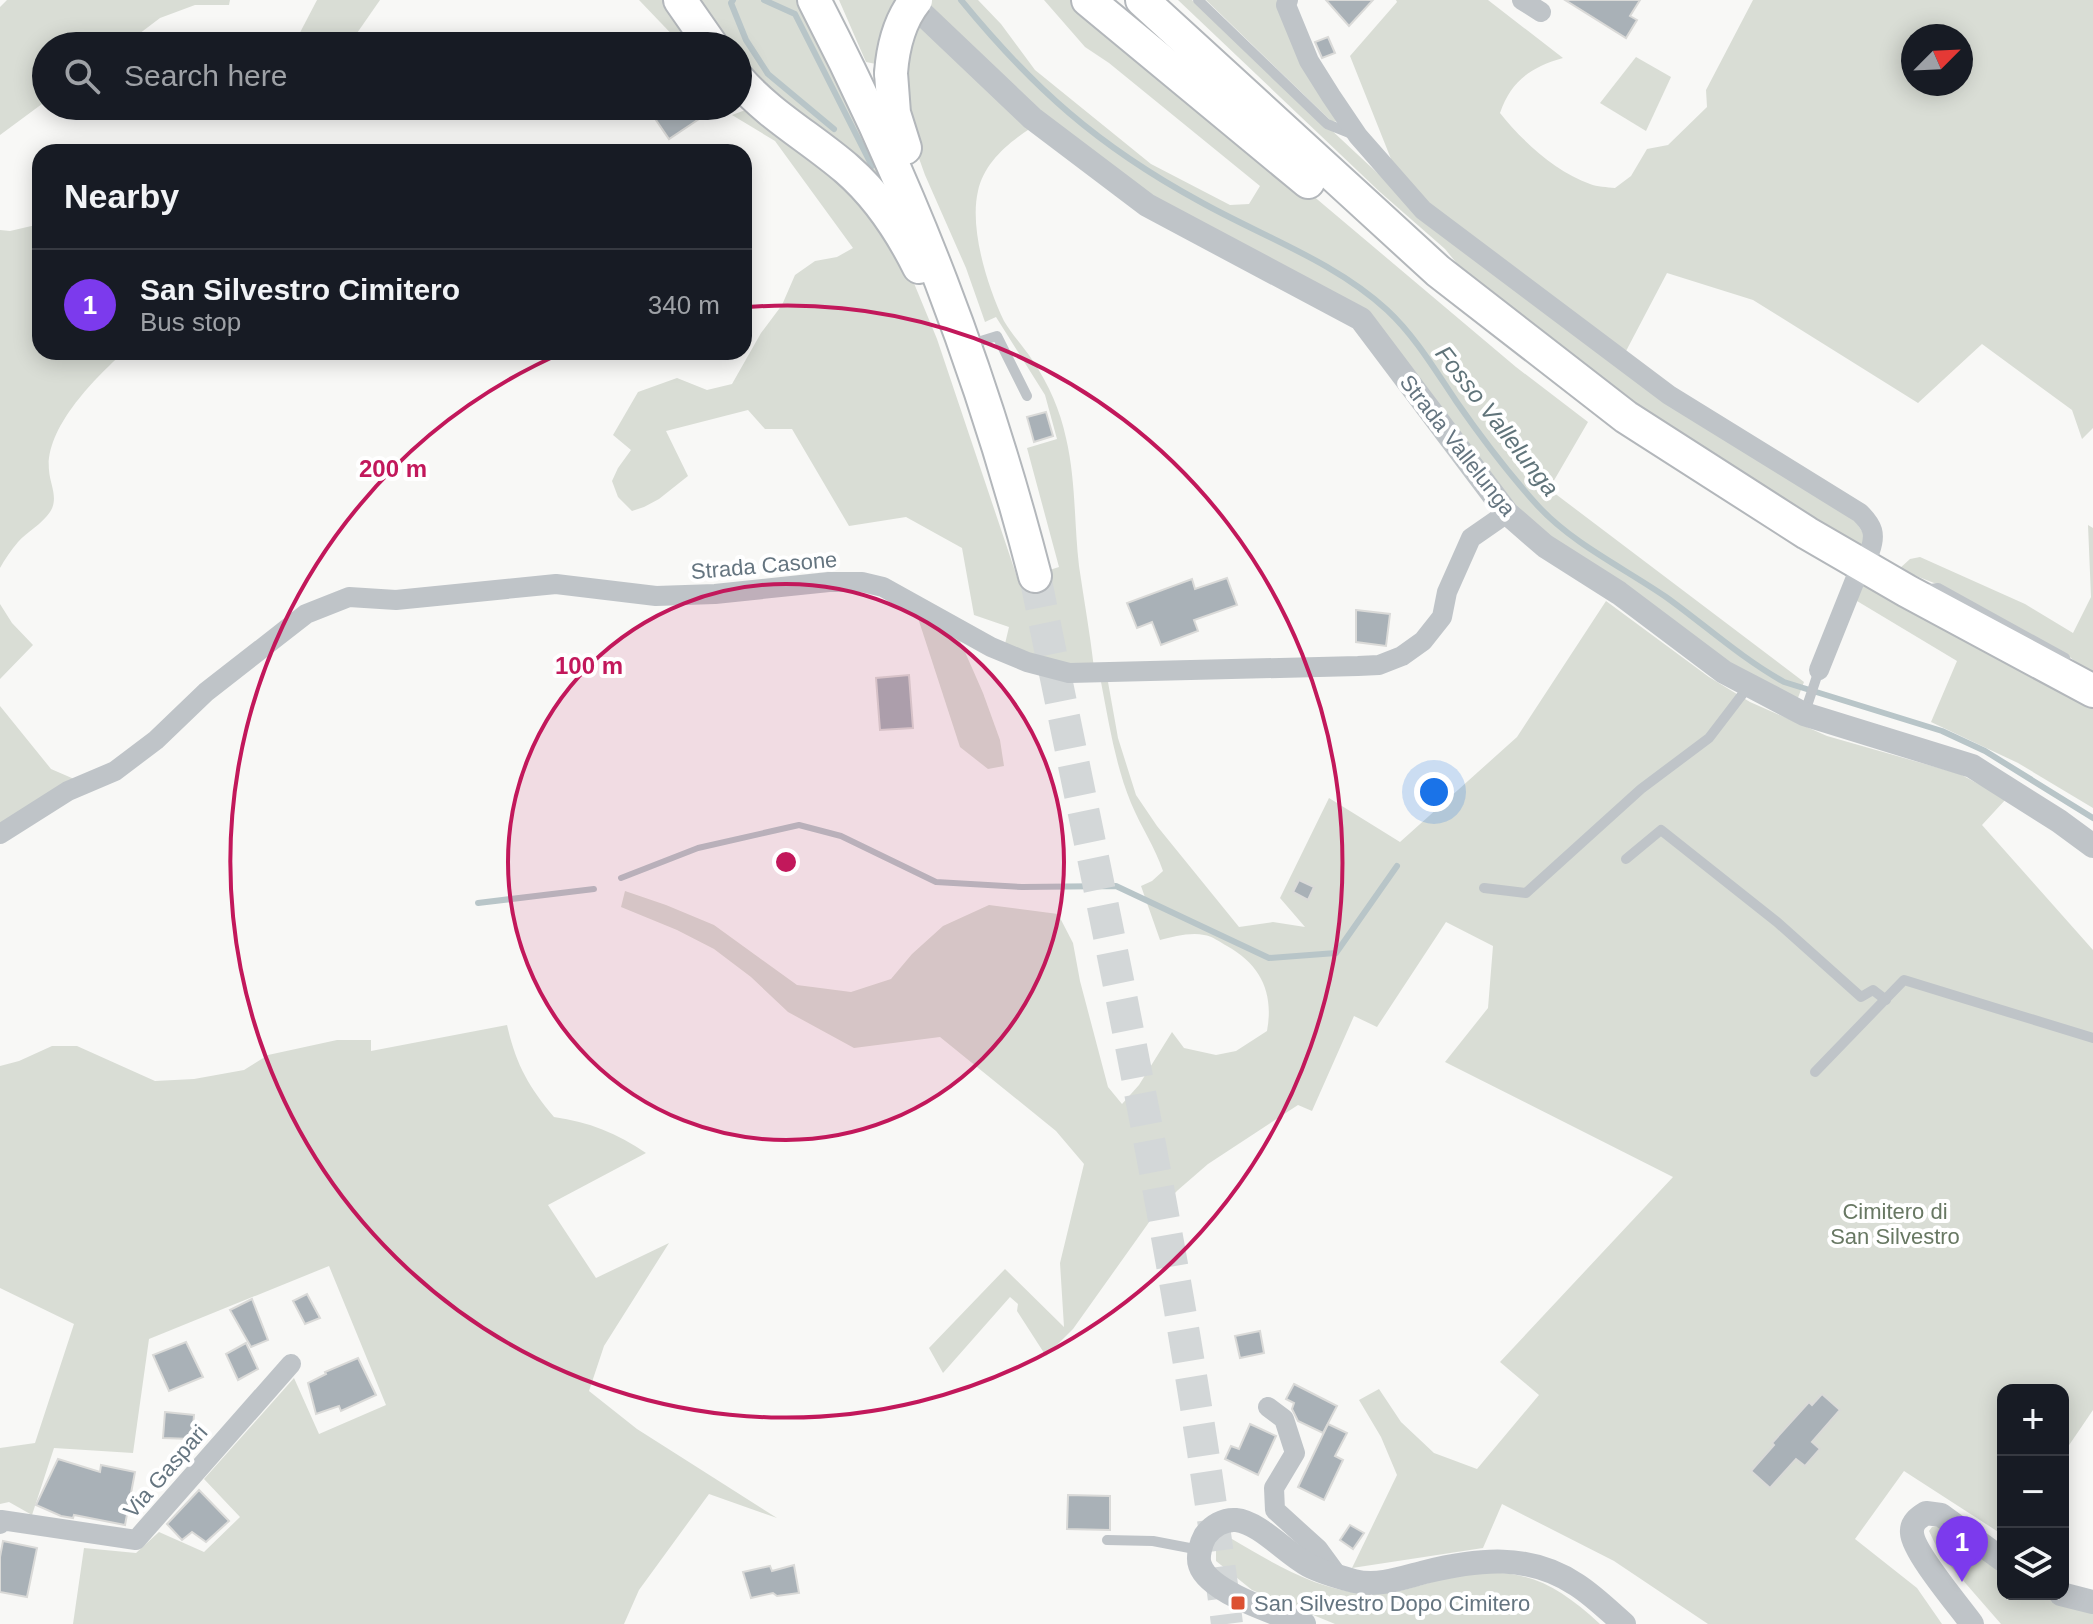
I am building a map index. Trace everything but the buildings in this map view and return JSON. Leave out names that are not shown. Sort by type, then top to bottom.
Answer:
[{"type":"highway","points":[[680,0],[702,32]]},
{"type":"highway","points":[[814,0],[867,103],[934,258],[998,441],[1035,576]]},
{"type":"highway","points":[[916,0],[898,31],[891,73],[894,113],[937,227],[934,258]]},
{"type":"highway","points":[[1088,0],[1230,115],[1414,273],[1438,271]]},
{"type":"highway","points":[[1142,0],[1438,271],[1626,417],[1807,533],[1907,591],[2092,690]]},
{"type":"highway","points":[[1169,0],[1212,41],[1216,68]]},
{"type":"highway","points":[[752,93],[867,188],[910,249],[938,310],[962,334]]},
{"type":"street","name":"Strada Vallelunga","points":[[908,0],[1032,118],[1147,205],[1361,319],[1507,513],[1545,546],[1619,593],[1724,672],[1804,714],[1972,766],[2093,846]]},
{"type":"street","points":[[1288,0],[1286,5],[1309,61],[1358,136],[1423,210],[1669,395],[1860,513],[1872,525],[1874,534],[1870,551]]},
{"type":"street","points":[[1522,0],[1541,12]]},
{"type":"street","name":"Strada Casone","points":[[0,834],[68,791],[115,771],[156,740],[206,692],[306,614],[349,597],[396,600],[556,584],[656,596],[862,582],[883,587],[991,647],[1027,662],[1069,673],[1379,665],[1402,656],[1423,641],[1442,617],[1447,592],[1471,538],[1507,513]]},
{"type":"street","points":[[1819,670],[1855,580]]},
{"type":"street","name":"Via Gaspari","points":[[0,1524],[1,1520],[136,1540],[291,1364]]},
{"type":"street","points":[[1268,1407],[1284,1419],[1295,1453],[1274,1488],[1275,1510],[1318,1549],[1337,1575]]},
{"type":"street","points":[[1972,1624],[1919,1552],[1912,1534],[1915,1522],[1926,1513],[1941,1515],[1997,1556]]},
{"type":"street","points":[[1304,1624],[1211,1580],[1200,1566],[1200,1550],[1212,1528],[1222,1521],[1249,1523],[1308,1565],[1369,1583],[1480,1561],[1524,1562],[1577,1585],[1624,1624]]},
{"type":"street","points":[[2069,1596],[2093,1602]]},
{"type":"lane","points":[[1198,0],[1327,124],[1358,136]]},
{"type":"lane","points":[[962,334],[997,336],[1027,396]]},
{"type":"lane","points":[[1804,714],[1819,670]]},
{"type":"lane","points":[[1484,888],[1526,893],[1641,789],[1709,738],[1750,685]]},
{"type":"lane","points":[[1626,859],[1661,830],[1777,922],[1861,997],[1873,990],[1886,1000]]},
{"type":"lane","points":[[1815,1072],[1904,980],[2093,1038]]},
{"type":"lane","points":[[1107,1540],[1153,1541],[1200,1550]]},
{"type":"green space","points":[[7,0],[230,0],[229,5],[195,5],[160,18],[142,32],[32,32],[32,111],[0,135],[0,7]]},
{"type":"green space","points":[[317,0],[380,0],[358,32],[300,32]]},
{"type":"green space","points":[[639,0],[663,0],[685,32],[670,32]]},
{"type":"green space","points":[[695,0],[798,0],[888,187],[752,79],[752,32],[716,32]]},
{"type":"green space","points":[[839,0],[895,0],[882,35],[876,64],[866,62]]},
{"type":"green space","points":[[914,0],[978,0],[1001,24],[1035,70],[1151,164],[1230,205],[1249,204],[1260,186],[1085,47],[1044,0],[1113,0],[1273,162],[1516,367],[1588,422],[1549,489],[1804,682],[1796,703],[1732,667],[1516,514],[1364,315],[1164,208],[1018,100]]},
{"type":"green space","points":[[1178,0],[1192,0],[1447,238],[1856,522],[1863,533],[1864,551],[1622,401],[1477,288],[1445,249],[1380,192]]},
{"type":"green space","points":[[1206,0],[1287,0],[1347,123],[1331,121]]},
{"type":"green space","points":[[1396,0],[1488,0],[1563,58],[1541,66],[1524,77],[1510,92],[1500,113],[1529,144],[1565,172],[1593,185],[1615,188],[1631,176],[1647,149],[1668,145],[1707,107],[1706,90],[1753,0],[2093,0],[2093,428],[2082,439],[2072,410],[1982,344],[1918,403],[1753,300],[1667,273],[1625,353],[1424,200],[1393,164],[1350,56]]},
{"type":"green space","points":[[917,23],[1031,128],[1006,147],[986,171],[978,191],[976,223],[986,275],[998,307],[1007,326],[1044,379],[1064,428],[1072,470],[1079,566],[1094,668],[1063,667],[1004,648],[1009,627],[974,615],[962,548],[906,517],[849,526],[792,429],[765,429],[748,410],[666,431],[688,476],[644,507],[632,511],[618,497],[612,481],[631,450],[613,435],[638,392],[677,378],[707,390],[732,384],[746,360],[752,360],[752,349],[782,305],[795,275],[815,261],[837,257],[853,248],[775,141],[740,120],[752,120],[752,112],[856,191],[904,259],[937,339],[1018,580],[1059,567],[1027,448],[1057,439],[1045,395],[996,317],[985,322],[907,125],[902,73]]},
{"type":"green space","points":[[1636,57],[1671,77],[1646,131],[1600,103]]},
{"type":"green space","points":[[32,226],[32,360],[116,360],[74,405],[55,438],[49,470],[53,507],[18,542],[0,568],[0,230]]},
{"type":"green space","points":[[2088,525],[2093,528],[2093,676],[2071,658],[1939,585],[1899,569],[1910,559],[1920,557],[2025,604],[2073,633],[2091,597]]},
{"type":"green space","points":[[1861,577],[2093,704],[2093,808],[2018,763],[1931,722],[1957,661],[1852,598]]},
{"type":"green space","name":"Cimitero di San Silvestro","points":[[1606,601],[1709,677],[1750,702],[1827,736],[1960,774],[2006,799],[1982,825],[2093,950],[2093,1410],[2069,1445],[2069,1384],[1997,1384],[1997,1531],[1904,1471],[1855,1539],[1917,1588],[1942,1624],[1708,1624],[1614,1561],[1502,1504],[1483,1548],[1352,1568],[1397,1475],[1381,1437],[1359,1400],[1379,1389],[1401,1422],[1434,1453],[1477,1469],[1539,1395],[1500,1362],[1673,1177],[1445,1062],[1488,1008],[1493,946],[1446,922],[1377,1027],[1354,1016],[1312,1111],[1298,1105],[1208,1164],[1178,1190],[1157,1211],[1073,1329],[1046,1356],[1017,1311],[1018,1304],[1010,1297],[943,1373],[929,1348],[1005,1269],[1064,1327],[1060,1263],[1084,1164],[1056,1131],[940,1037],[854,1048],[788,1012],[751,977],[714,949],[621,907],[625,891],[666,905],[714,925],[797,985],[851,992],[891,979],[912,954],[943,926],[989,905],[1058,914],[1073,943],[1108,1087],[1122,1104],[1139,1085],[1172,1032],[1184,1048],[1216,1055],[1236,1051],[1267,1031],[1269,1017],[1262,981],[1249,962],[1239,954],[1207,936],[1193,934],[1160,940],[1141,886],[1163,871],[1125,788],[1101,682],[1108,682],[1118,738],[1136,795],[1157,826],[1239,927],[1273,922],[1305,927],[1280,898],[1329,798],[1400,842],[1517,737]]},
{"type":"green space","points":[[0,604],[12,623],[33,645],[0,679]]},
{"type":"green space","points":[[917,615],[958,636],[1000,740],[1004,766],[988,769],[960,747]]},
{"type":"green space","points":[[0,706],[51,769],[81,782],[0,830]]},
{"type":"green space","points":[[507,1025],[524,1074],[554,1117],[602,1129],[646,1153],[548,1205],[596,1278],[669,1243],[604,1346],[589,1391],[637,1429],[777,1518],[709,1494],[639,1590],[624,1624],[73,1624],[84,1548],[136,1553],[159,1532],[204,1552],[240,1517],[204,1479],[294,1378],[319,1434],[386,1405],[329,1266],[149,1339],[133,1453],[54,1448],[32,1515],[9,1502],[0,1504],[0,1448],[35,1443],[74,1324],[0,1288],[0,1066],[52,1046],[77,1046],[155,1081],[194,1079],[244,1070],[268,1055],[337,1040],[371,1040],[371,1051]]},
{"type":"green space","points":[[1938,1526],[1997,1566],[1997,1600],[2055,1600],[2093,1610],[2093,1624],[2001,1624],[1940,1554],[1929,1531]]},
{"type":"green space","points":[[1232,1539],[1310,1580],[1361,1593],[1399,1591],[1480,1573],[1518,1575],[1551,1587],[1600,1624],[1335,1624],[1252,1590],[1216,1561],[1216,1542]]},
{"type":"waterway","points":[[733,0],[731,3],[743,32]]},
{"type":"waterway","points":[[764,0],[795,14],[872,166]]},
{"type":"waterway","name":"Fosso Vallelunga","points":[[961,0],[1041,88],[1129,159],[1199,201],[1321,263],[1387,310],[1416,342],[1516,481],[1552,520],[1583,544],[1666,597],[1738,652],[1784,682],[1942,731],[1985,751],[2093,818]]},
{"type":"waterway","points":[[752,49],[768,74],[834,129]]},
{"type":"waterway","points":[[621,878],[698,848],[799,825],[841,836],[936,882],[1022,887],[1116,886],[1269,958],[1336,953],[1397,866]]},
{"type":"waterway","points":[[478,903],[594,889]]},
{"type":"tunnel","points":[[1035,576],[1166,1229],[1227,1624]]},
{"type":"place","name":"San Silvestro Cimitero","points":[[1962,1582]]},
{"type":"place","name":"San Silvestro Dopo Cimitero","points":[[1238,1603]]}]
